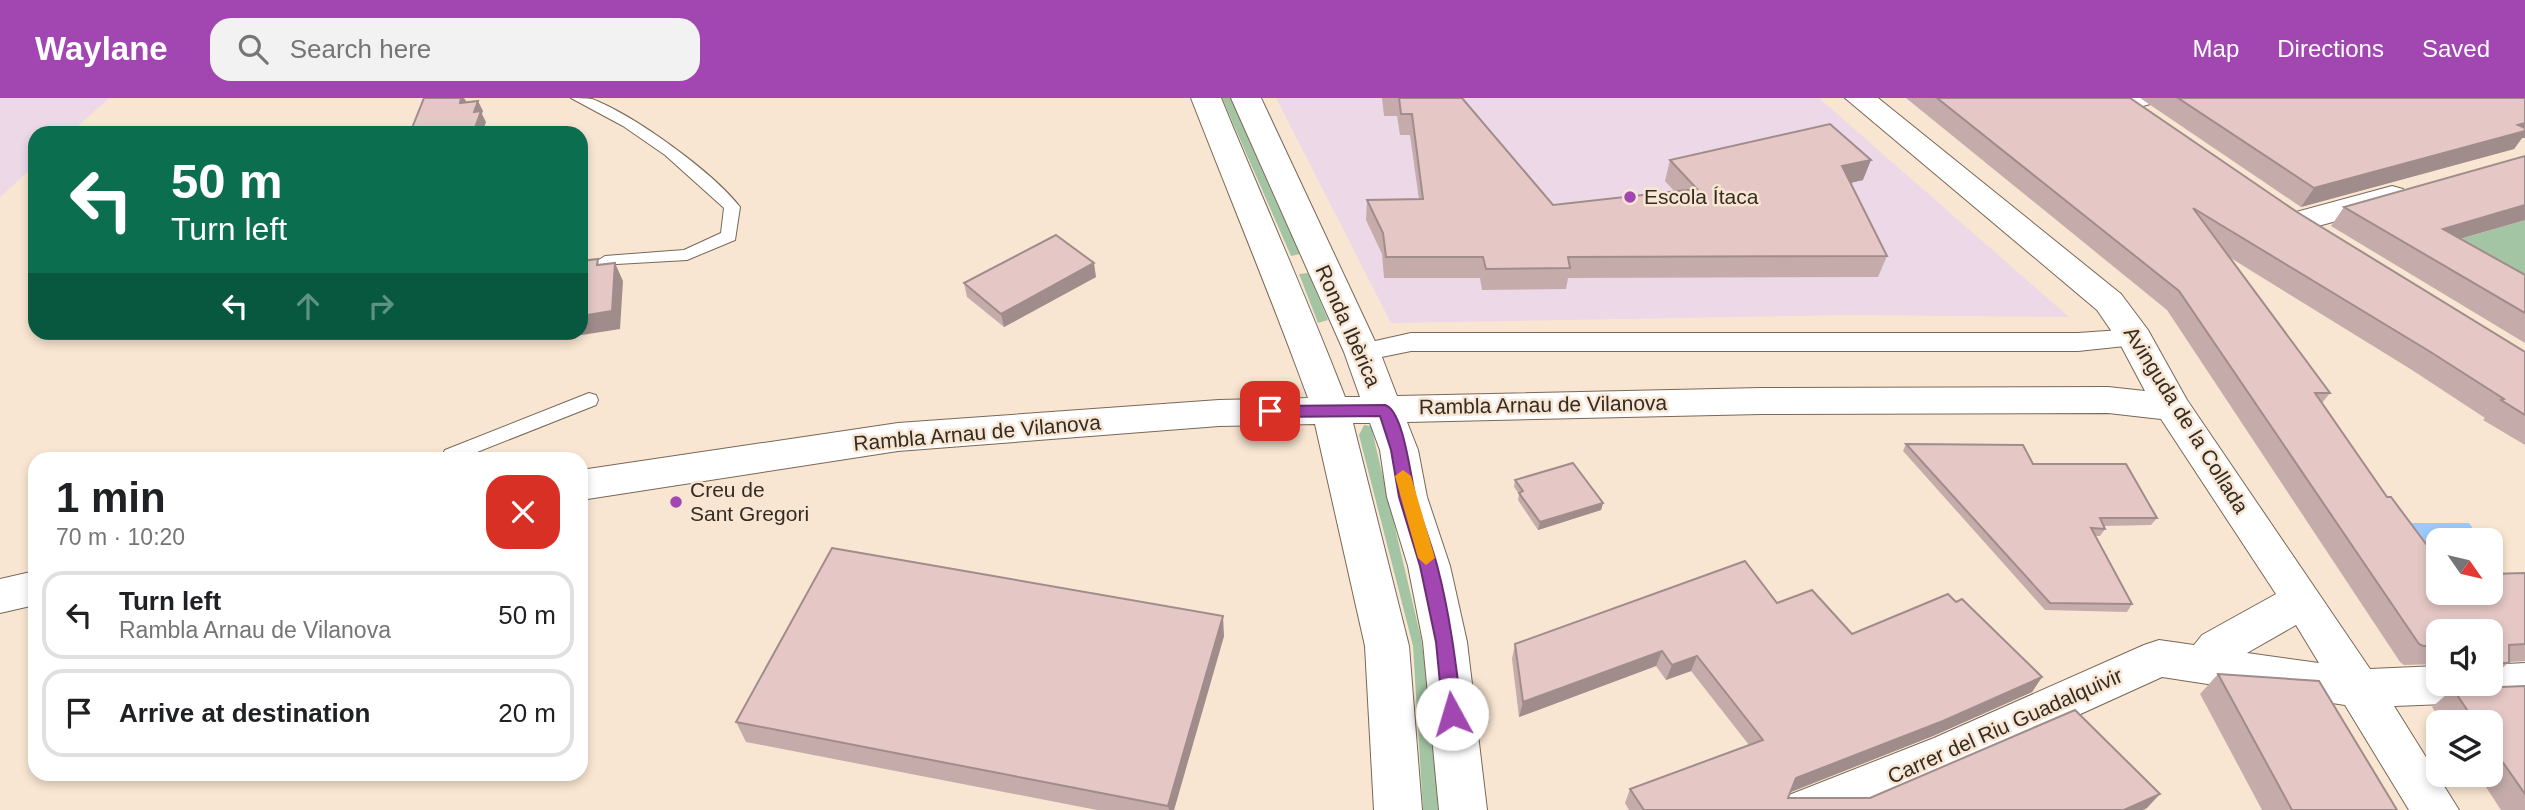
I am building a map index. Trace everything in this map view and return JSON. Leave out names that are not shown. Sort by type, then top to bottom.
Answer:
[{"type":"street","name":"Ronda Ibèrica","points":[[1206,98],[1283,279],[1331,410],[1387,646],[1398,810]]},
{"type":"street","name":"Ronda Ibèrica","points":[[1246,98],[1362,352],[1399,450],[1407,497],[1429,566],[1445,642],[1463,810]]},
{"type":"street","name":"Avinguda de la Collada","points":[[1860,98],[2109,302],[2136,338],[2172,407],[2360,688],[2435,810]]},
{"type":"street","points":[[2330,243],[2285,215],[2423,187]]},
{"type":"street","points":[[1362,352],[1411,342],[2078,342],[2136,338]]},
{"type":"street","name":"Rambla Arnau de Vilanova","points":[[588,484],[898,437],[1219,412],[1761,401],[2108,400],[2172,407]]},
{"type":"street","points":[[0,596],[28,590]]},
{"type":"street","points":[[2206,663],[2217,648],[2302,600]]},
{"type":"street","name":"Carrer del Riu Guadalquivir","points":[[1806,810],[1950,752],[2159,658],[2360,688],[2426,686]]},
{"type":"street","points":[[2503,683],[2525,682]]},
{"type":"lane","points":[[578,98],[628,123],[670,152],[732,207],[729,236],[687,255],[605,261]]},
{"type":"lane","points":[[460,452],[589,400]]},
{"type":"shaded area","points":[[0,98],[109,98],[78,126],[28,126],[28,171],[0,197]]},
{"type":"shaded area","name":"Escola Ítaca","points":[[1276,98],[1819,98],[2069,317],[1850,315],[1391,323]]},
{"type":"green space","points":[[1222,98],[1233,98],[1300,254],[1291,256]]},
{"type":"green space","points":[[2525,220],[2525,303],[2423,250]]},
{"type":"green space","points":[[1308,273],[1328,320],[1318,323],[1299,274]]},
{"type":"green space","points":[[1364,425],[1371,426],[1421,638],[1430,699],[1438,810],[1423,810],[1413,646],[1359,435]]},
{"type":"water","points":[[2411,523],[2469,523],[2473,528],[2426,528],[2426,542]]},
{"type":"building","points":[[424,98],[461,98],[460,103],[478,101],[474,112],[481,111],[476,126],[413,126]]},
{"type":"building","points":[[1399,98],[1462,98],[1553,205],[1697,189],[1670,160],[1830,124],[1871,160],[1842,166],[1887,256],[1568,257],[1570,268],[1486,269],[1483,257],[1386,257],[1383,233],[1367,200],[1423,199],[1412,114],[1401,114]]},
{"type":"building","points":[[1937,98],[2130,98],[2297,212],[2525,352],[2525,415],[2429,351],[2193,208],[2330,393],[2315,393],[2387,497],[2391,497],[2426,544],[2426,606],[2502,606],[2503,574],[2525,573],[2525,644],[2509,645],[2509,663],[2503,663],[2503,619],[2426,619],[2426,646],[2419,644],[2179,291]]},
{"type":"building","points":[[2178,98],[2525,98],[2525,123],[2518,125],[2525,128],[2525,131],[2314,188]]},
{"type":"building","points":[[2525,156],[2525,205],[2443,229],[2525,275],[2525,313],[2344,207]]},
{"type":"building","points":[[1056,235],[1094,263],[1001,314],[964,283]]},
{"type":"building","points":[[598,259],[597,265],[615,263],[612,311],[588,315],[588,260]]},
{"type":"building","points":[[1906,444],[2023,445],[2033,464],[2126,464],[2157,518],[2100,518],[2105,529],[2091,528],[2132,604],[2050,603]]},
{"type":"building","points":[[1573,463],[1603,503],[1540,522],[1519,493],[1523,491],[1515,480]]},
{"type":"building","points":[[832,548],[1223,616],[1168,806],[736,722]]},
{"type":"building","points":[[1745,561],[1777,603],[1812,590],[1852,634],[1948,594],[1956,602],[1962,599],[2042,677],[1943,721],[1796,778],[1788,798],[1870,798],[2075,710],[2160,794],[2124,810],[1644,810],[1630,789],[1763,740],[1697,656],[1672,665],[1662,651],[1523,702],[1515,644]]},
{"type":"building","points":[[2218,674],[2319,681],[2397,810],[2292,810]]},
{"type":"building","points":[[2525,686],[2525,794],[2503,763],[2503,710],[2467,710],[2458,696],[2503,696],[2503,687]]},
{"type":"slow traffic","points":[[1403,476],[1426,558]]},
{"type":"place","name":"Escola Ítaca","points":[[1630,197]]},
{"type":"place","name":"Creu de Sant Gregori","points":[[676,502]]},
{"type":"route","points":[[1270,411],[1385,410],[1399,450],[1407,497],[1429,566],[1445,642],[1452,714]]}]
